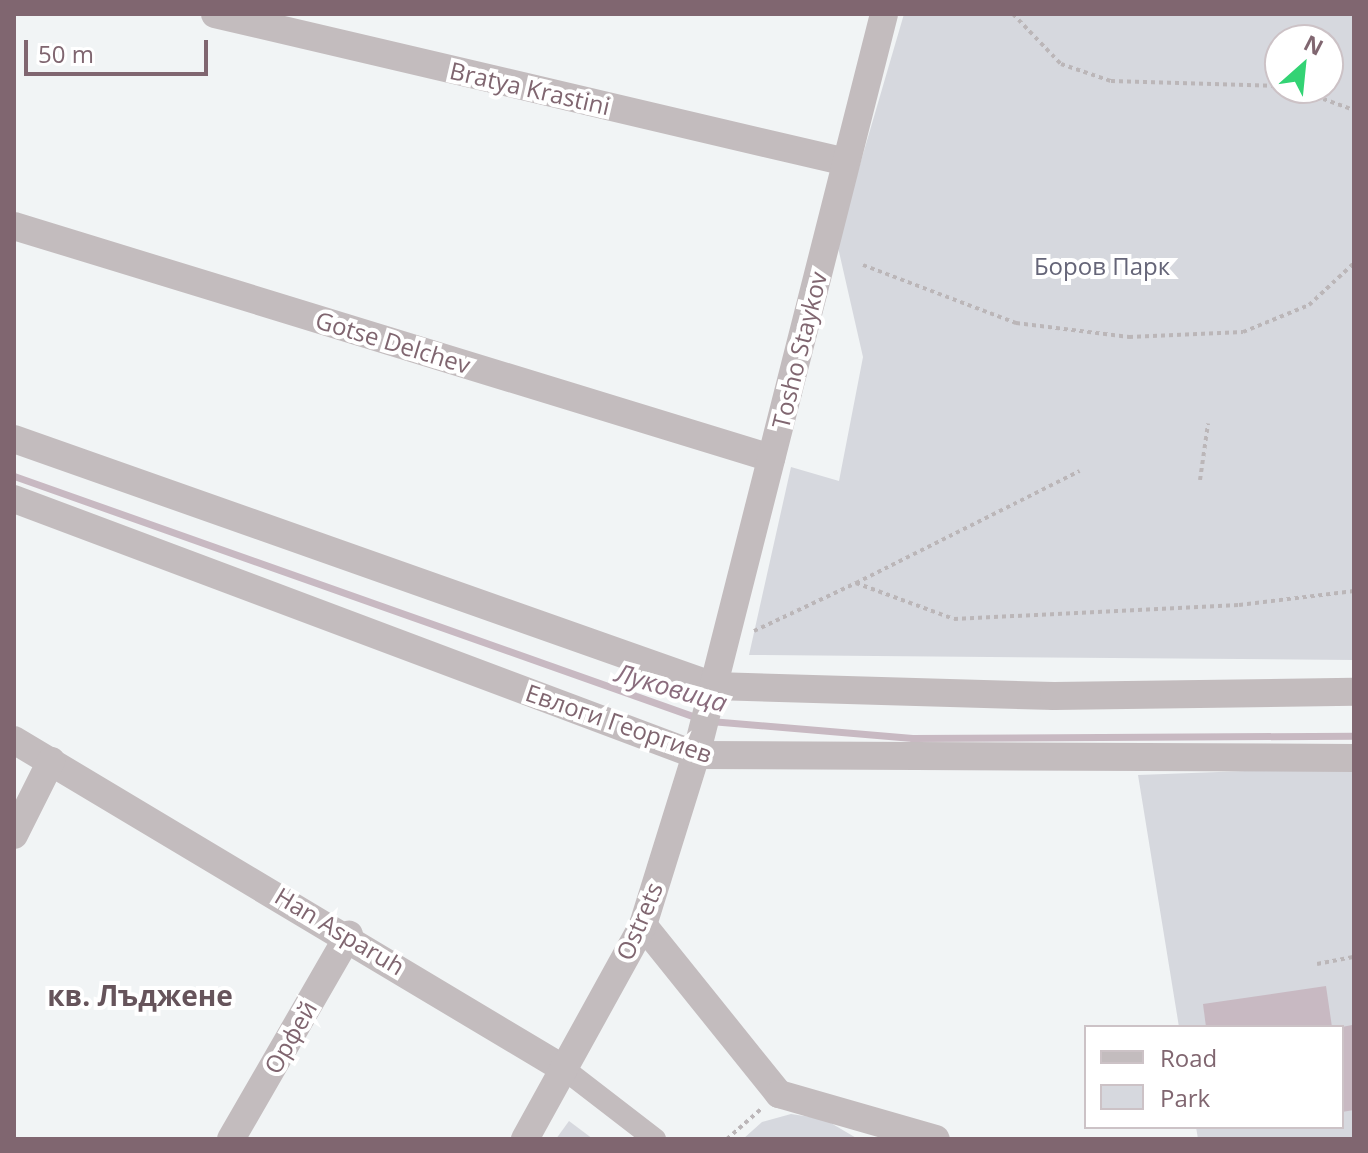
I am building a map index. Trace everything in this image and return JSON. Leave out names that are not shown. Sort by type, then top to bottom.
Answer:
[{"type":"street","name":"Bratya Krastini","points":[[215,14],[846,162]]},
{"type":"street","name":"Tosho Staykov","points":[[714,686],[884,14]]},
{"type":"street","name":"Gotse Delchev","points":[[14,226],[771,458]]},
{"type":"street","points":[[14,439],[714,686],[1054,696],[1354,692]]},
{"type":"street","name":"Евлоги Георгиев","points":[[14,499],[696,755],[1354,758]]},
{"type":"street","name":"Ostrets","points":[[525,1139],[643,925],[714,686]]},
{"type":"street","name":"Han Asparuh","points":[[14,740],[349,935],[564,1069],[655,1139]]},
{"type":"street","points":[[14,835],[51,761]]},
{"type":"street","points":[[643,925],[779,1094],[936,1139]]},
{"type":"street","name":"Орфей","points":[[231,1139],[349,935]]},
{"type":"path","points":[[1013,14],[1061,64],[1111,81],[1264,86]]},
{"type":"path","points":[[863,265],[1016,323],[1129,337],[1243,332],[1309,305],[1354,263]]},
{"type":"path","points":[[1200,480],[1208,424]]},
{"type":"path","points":[[725,641],[807,611],[856,583],[1080,471]]},
{"type":"path","points":[[856,583],[954,619],[1239,605],[1354,591]]},
{"type":"path","points":[[1317,964],[1354,957]]},
{"type":"path","points":[[727,1139],[779,1094]]},
{"type":"green space","name":"Боров Парк","points":[[904,14],[1354,14],[1354,660],[749,655],[791,467],[839,481],[863,357],[837,243]]},
{"type":"green space","points":[[1354,767],[1354,1139],[1198,1139],[1196,1129],[1344,1129],[1344,1025],[1179,1025],[1138,775]]},
{"type":"green space","points":[[791,1114],[824,1119],[858,1139],[743,1139],[762,1122]]},
{"type":"green space","points":[[569,1121],[593,1139],[556,1139]]},
{"type":"shaded area","points":[[1326,986],[1332,1025],[1206,1025],[1203,1004]]},
{"type":"shaded area","points":[[1354,1000],[1354,1110],[1344,1112],[1344,1027],[1352,1025]]},
{"type":"waterway","name":"Луковица","points":[[14,476],[698,718]]},
{"type":"waterway","name":"Луковица","points":[[710,721],[912,738],[1354,736]]},
{"type":"district","name":"кв. Лъджене","points":[[140,995]]}]
